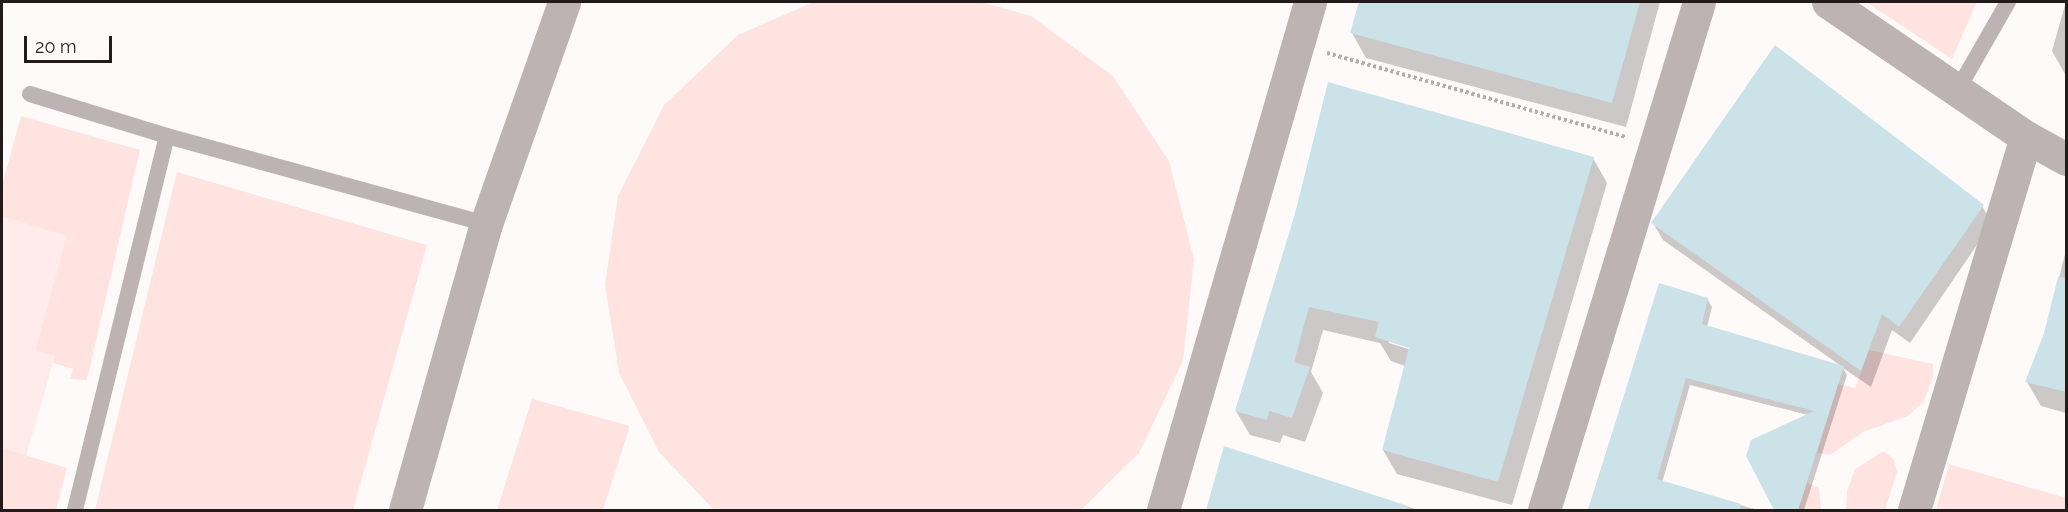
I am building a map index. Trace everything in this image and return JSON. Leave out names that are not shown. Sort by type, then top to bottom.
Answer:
[{"type":"street","points":[[405,510],[486,224],[564,2]]},
{"type":"street","points":[[1163,510],[1310,2]]},
{"type":"street","points":[[1544,510],[1699,2]]},
{"type":"street","points":[[1828,2],[2026,137],[2067,159]]},
{"type":"street","points":[[1914,510],[2026,137]]},
{"type":"lane","points":[[1957,91],[2008,2]]},
{"type":"lane","points":[[30,94],[167,136],[486,224]]},
{"type":"lane","points":[[75,510],[167,136]]},
{"type":"path","points":[[1298,44],[1655,145]]},
{"type":"shaded area","points":[[814,2],[981,2],[1031,16],[1113,76],[1169,161],[1194,259],[1183,361],[1139,453],[1081,510],[714,510],[659,452],[619,373],[605,285],[618,196],[664,105],[738,35]]},
{"type":"shaded area","points":[[1866,2],[1977,2],[1952,59]]},
{"type":"shaded area","points":[[21,116],[140,150],[87,380],[70,379],[73,369],[53,363],[55,356],[35,351],[67,236],[2,216],[2,185]]},
{"type":"shaded area","points":[[177,172],[427,245],[353,510],[95,510]]},
{"type":"shaded area","points":[[2,216],[68,235],[35,351],[55,356],[26,456],[2,448]]},
{"type":"shaded area","points":[[1869,350],[1933,364],[1933,377],[1924,401],[1908,416],[1863,432],[1830,455],[1817,453],[1838,384],[1855,388]]},
{"type":"shaded area","points":[[532,399],[630,426],[603,510],[497,510]]},
{"type":"shaded area","points":[[2,448],[67,468],[56,510],[2,510]]},
{"type":"shaded area","points":[[1884,451],[1894,460],[1897,472],[1885,510],[1846,510],[1847,491],[1855,469]]},
{"type":"shaded area","points":[[1949,464],[2066,498],[2065,510],[1936,510]]},
{"type":"shaded area","points":[[1807,483],[1819,488],[1821,510],[1798,510]]},
{"type":"building","points":[[1359,2],[1640,2],[1612,103],[1350,33]]},
{"type":"building","points":[[1775,45],[1984,205],[1899,327],[1882,314],[1861,371],[1651,223]]},
{"type":"building","points":[[1328,82],[1594,157],[1498,482],[1382,450],[1409,348],[1375,337],[1379,322],[1309,307],[1294,362],[1310,367],[1292,418],[1269,411],[1267,420],[1235,411],[1294,217]]},
{"type":"building","points":[[2058,277],[2067,278],[2067,392],[2025,382],[2044,333]]},
{"type":"building","points":[[1659,283],[1708,298],[1702,324],[1844,366],[1798,510],[1774,510],[1746,456],[1751,440],[1814,411],[1686,378],[1657,479],[1741,504],[1740,510],[1588,510]]},
{"type":"building","points":[[1224,446],[1408,506],[1407,510],[1206,510]]}]
